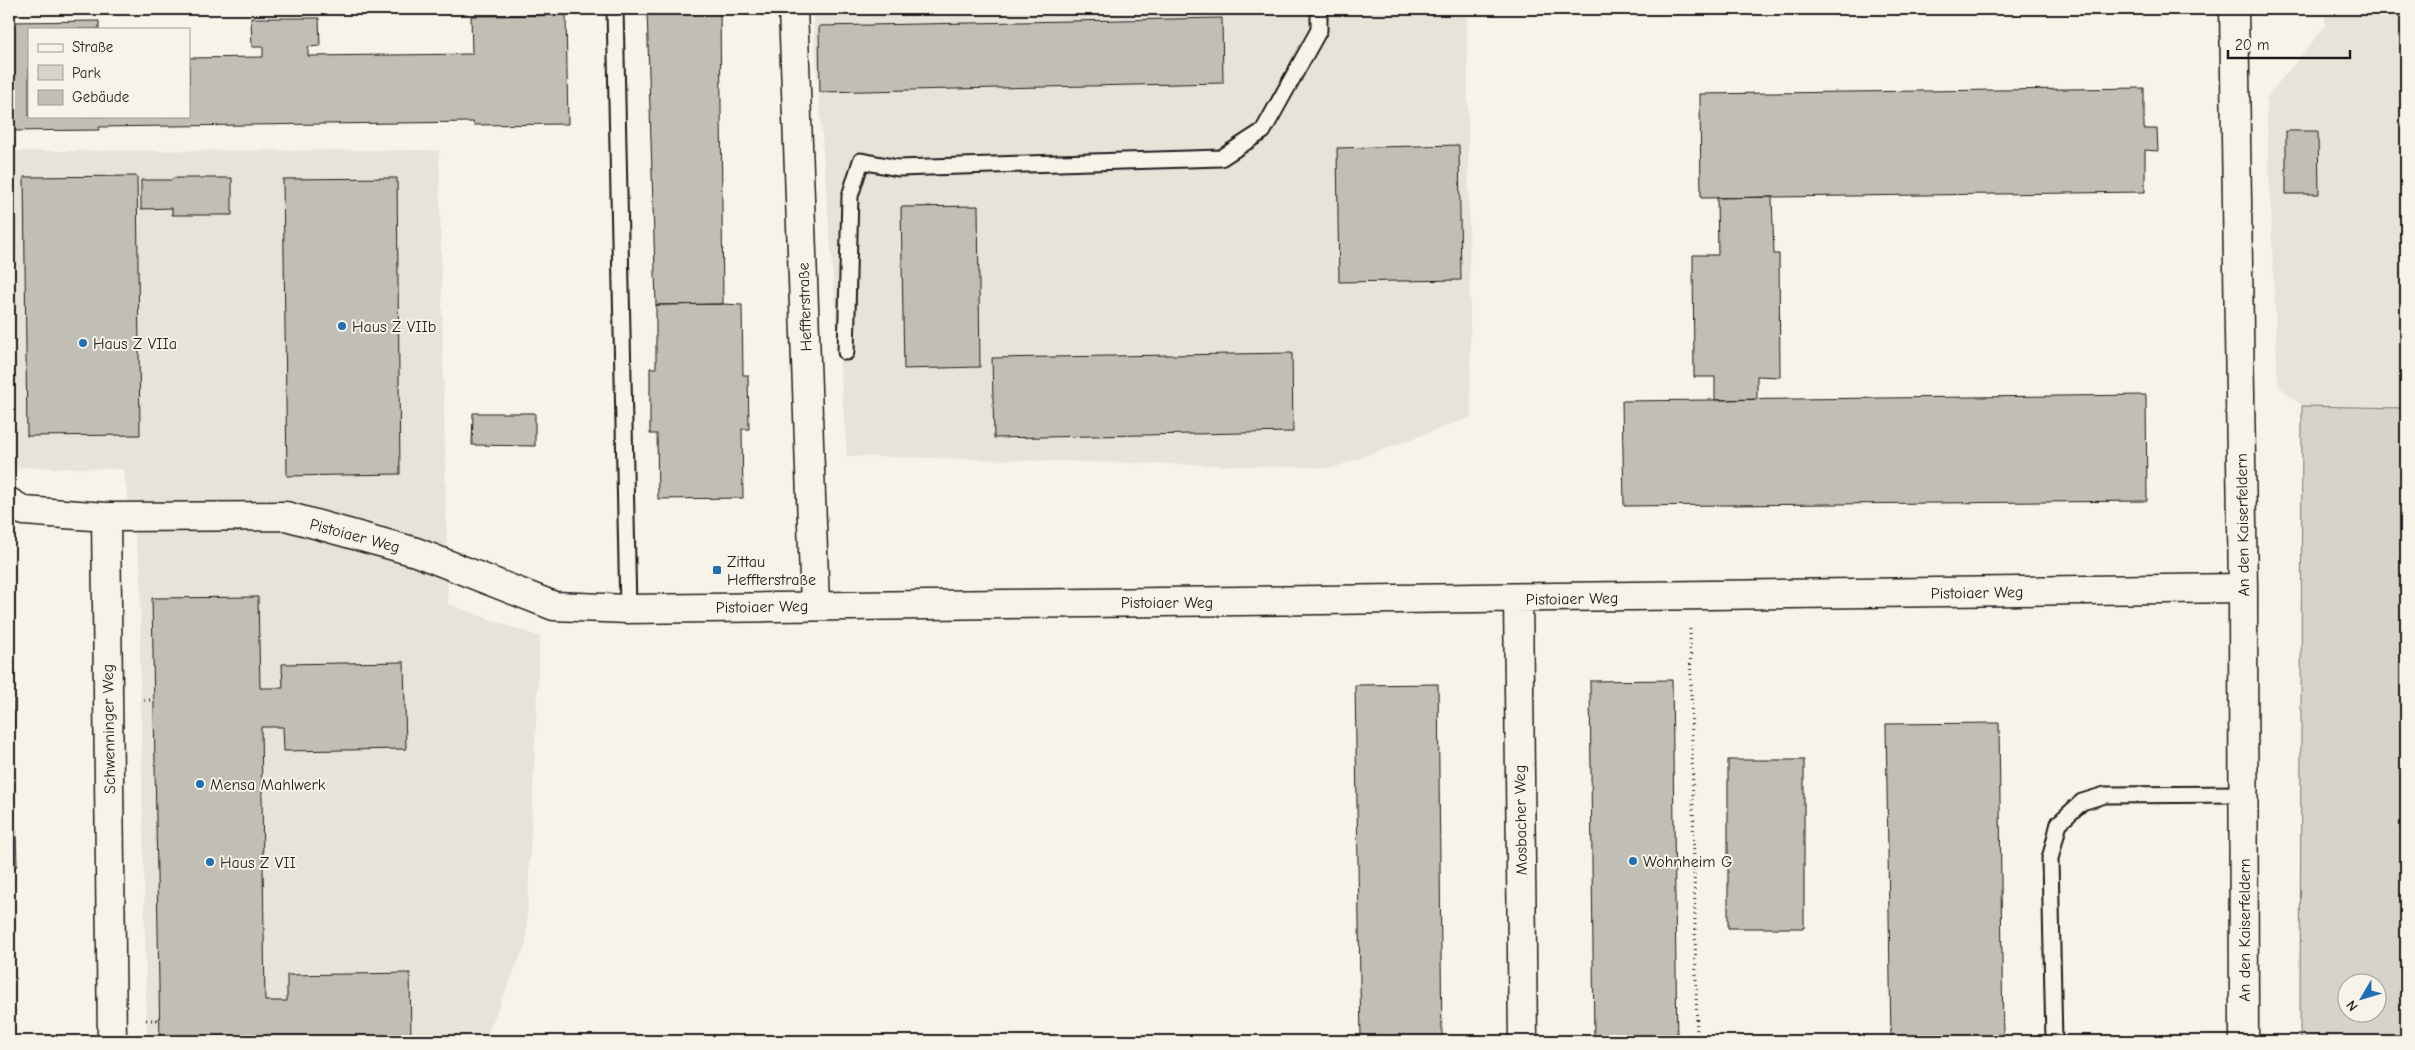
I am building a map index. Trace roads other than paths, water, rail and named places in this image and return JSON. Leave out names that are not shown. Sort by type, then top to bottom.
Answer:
[{"type":"street","name":"Heffterstraße","points":[[793,9],[815,604]]},
{"type":"street","name":"An den Kaiserfeldern","points":[[2234,9],[2243,588],[2244,1041]]},
{"type":"street","points":[[9,502],[24,511],[106,517]]},
{"type":"street","name":"Pistoiaer Weg","points":[[106,517],[286,516],[416,552],[554,606],[628,608],[815,604],[1518,599],[2243,588]]},
{"type":"street","name":"Schwenninger Weg","points":[[106,517],[112,1041]]},
{"type":"street","name":"Mosbacher Weg","points":[[1518,599],[1523,1041]]},
{"type":"lane","points":[[615,9],[628,608]]},
{"type":"lane","points":[[846,352],[850,196],[861,161],[898,168],[1221,158],[1263,131],[1319,30],[1319,9]]},
{"type":"lane","points":[[2054,1041],[2050,859],[2059,823],[2082,802],[2105,795],[2244,794]]},
{"type":"place","name":"Haus Z VIIb","points":[[342,326]]},
{"type":"place","name":"Haus Z VIIa","points":[[83,343]]},
{"type":"place","name":"Zittau Heffterstraße","points":[[717,570]]},
{"type":"place","name":"Mensa Mahlwerk","points":[[200,784]]},
{"type":"place","name":"Wohnheim G","points":[[1633,861]]},
{"type":"place","name":"Haus Z VII","points":[[210,862]]}]
